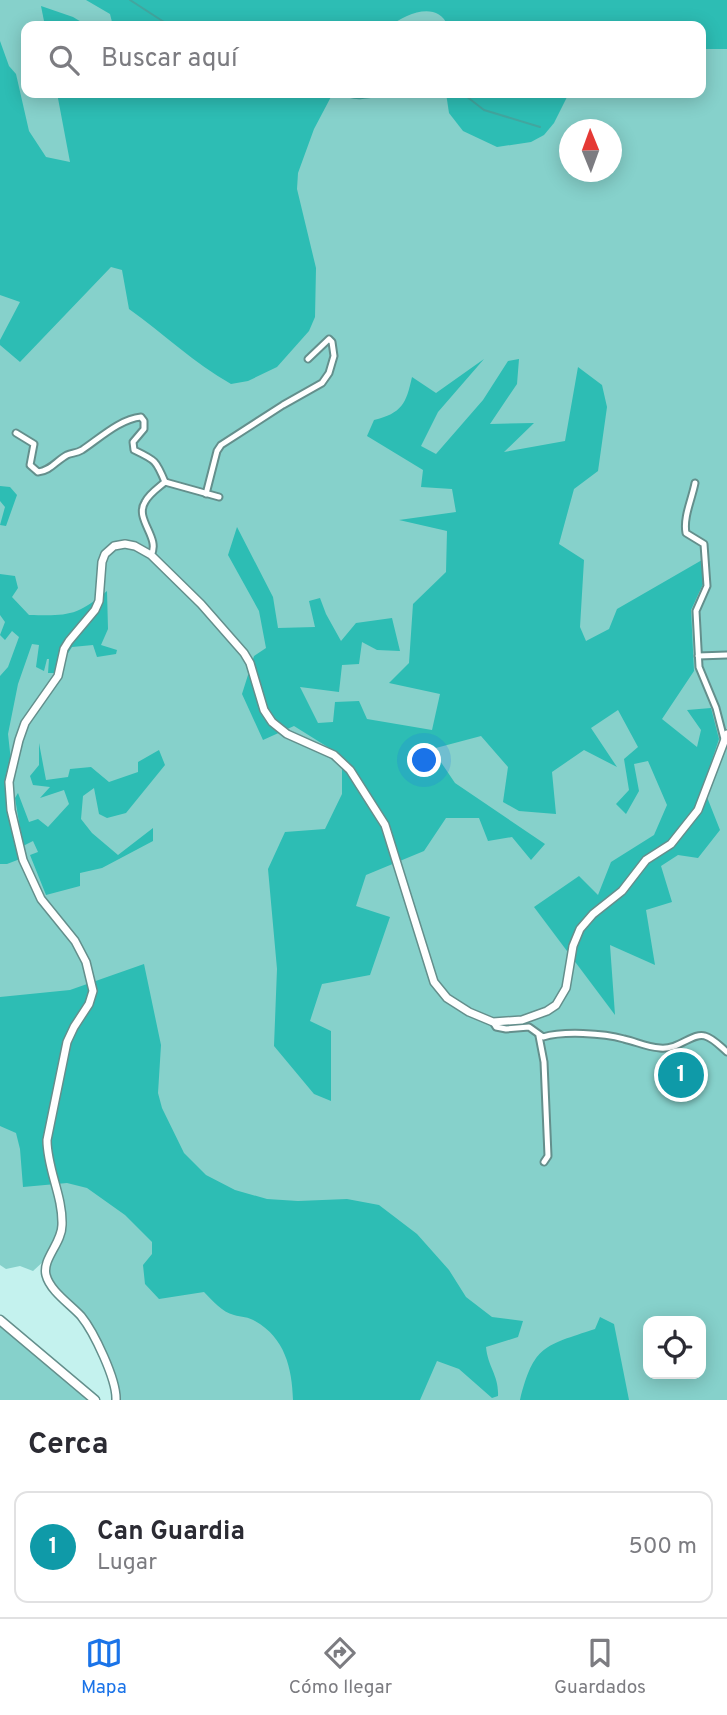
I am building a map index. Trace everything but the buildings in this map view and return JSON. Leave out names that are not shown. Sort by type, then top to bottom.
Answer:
[{"type":"main road","points":[[0,1320],[95,1400]]},
{"type":"street","points":[[206,494],[221,445],[322,383],[329,373],[334,356],[332,342],[329,339],[308,359]]},
{"type":"street","points":[[16,433],[34,444],[30,465],[38,472],[44,471],[67,455],[79,452],[132,418],[141,417],[144,429],[133,442],[134,450],[158,463],[165,482]]},
{"type":"street","points":[[165,482],[219,497]]},
{"type":"street","points":[[150,555],[153,545],[142,507],[147,498],[165,482]]},
{"type":"street","points":[[116,1400],[113,1381],[90,1329],[51,1286],[46,1276],[48,1261],[60,1240],[62,1227],[60,1205],[47,1153],[47,1140],[67,1042],[89,1004],[93,991],[86,962],[75,941],[41,899],[23,860],[10,810],[9,782],[26,723],[58,676],[69,641],[88,620],[99,601],[100,576],[105,554],[114,546],[125,544],[135,546],[150,555],[201,604],[244,653],[250,663],[264,710],[272,722],[287,734],[334,755],[349,770],[385,825],[434,982],[447,998],[469,1012],[493,1022],[522,1020],[547,1011],[559,1002],[567,983],[573,946],[580,929],[593,914],[622,891],[646,860],[671,844],[698,810],[725,736],[699,667],[696,611],[707,586],[706,563],[704,544],[686,533],[684,523],[695,483]]},
{"type":"street","points":[[698,656],[727,655]]},
{"type":"street","points":[[493,1022],[496,1027],[506,1029],[529,1027],[543,1037],[562,1033],[621,1038],[640,1046],[664,1049],[702,1035],[727,1052]]},
{"type":"street","points":[[539,1036],[548,1156],[544,1162]]},
{"type":"shaded area","points":[[0,0],[727,0],[727,1400],[112,1400],[112,1386],[86,1328],[46,1282],[46,1259],[33,1271],[20,1266],[6,1269],[0,1265]]},
{"type":"shaded area","points":[[86,0],[727,0],[727,49],[706,49],[706,21],[445,21],[437,13],[429,11],[412,14],[398,21],[112,21],[110,14]]},
{"type":"shaded area","points":[[41,6],[80,21],[44,21]]},
{"type":"shaded area","points":[[0,41],[9,66],[16,74],[29,131],[46,157],[70,162],[58,98],[330,98],[314,129],[298,173],[297,189],[316,268],[315,317],[309,331],[277,367],[248,381],[231,384],[217,376],[129,309],[122,270],[111,267],[20,362],[0,345],[0,340],[20,302],[0,295]]},
{"type":"shaded area","points":[[447,98],[566,98],[554,123],[544,135],[531,142],[497,147],[463,131],[449,113]]},
{"type":"shaded area","points":[[484,359],[438,412],[421,446],[436,454],[483,400],[508,361],[519,359],[517,384],[490,424],[534,423],[504,452],[565,441],[578,367],[602,385],[607,407],[598,471],[574,489],[559,544],[584,560],[580,627],[586,641],[609,629],[617,609],[702,560],[703,584],[691,610],[694,671],[662,719],[697,747],[701,730],[687,710],[711,708],[719,739],[703,787],[720,830],[698,858],[678,855],[661,866],[672,902],[646,910],[655,965],[610,945],[615,1015],[534,907],[579,876],[598,895],[611,862],[654,835],[667,805],[648,761],[634,764],[639,791],[626,814],[616,804],[629,790],[624,759],[638,747],[618,710],[591,728],[617,767],[584,750],[552,772],[556,814],[519,811],[503,802],[508,767],[481,736],[432,749],[455,783],[545,844],[531,860],[512,837],[488,841],[479,818],[446,818],[424,851],[366,875],[356,906],[390,917],[370,975],[322,984],[310,1021],[331,1031],[331,1101],[314,1094],[274,1046],[277,969],[268,869],[285,832],[325,829],[342,794],[342,756],[294,726],[263,740],[242,694],[254,656],[266,648],[259,611],[228,555],[237,527],[273,597],[278,628],[315,627],[309,601],[320,598],[341,641],[356,623],[392,618],[400,651],[377,650],[362,642],[359,664],[342,665],[339,692],[300,687],[318,723],[333,722],[335,702],[359,701],[367,719],[432,730],[440,694],[389,683],[409,663],[413,604],[446,572],[447,531],[399,520],[456,512],[452,489],[421,487],[423,470],[367,436],[374,420],[391,414],[405,401],[412,377],[436,393]]},
{"type":"shaded area","points":[[0,486],[10,487],[17,495],[6,526],[0,525],[5,507],[0,501]]},
{"type":"shaded area","points":[[0,574],[15,576],[18,588],[12,597],[29,615],[71,613],[107,591],[108,629],[101,645],[117,650],[116,654],[97,657],[93,645],[72,647],[55,673],[48,673],[49,659],[44,671],[36,667],[39,645],[32,644],[18,684],[8,734],[11,761],[7,790],[20,859],[7,864],[0,864],[0,676],[8,667],[19,637],[12,631],[5,640],[0,635],[5,622],[0,615]]},
{"type":"shaded area","points":[[39,743],[46,780],[68,777],[70,769],[91,767],[109,782],[138,772],[138,762],[159,750],[165,765],[126,813],[107,818],[99,814],[94,788],[83,796],[81,819],[92,833],[118,855],[153,828],[153,841],[102,868],[80,873],[80,886],[46,895],[30,855],[38,852],[33,841],[23,846],[15,798],[18,793],[29,822],[38,819],[48,827],[69,804],[64,790],[40,798],[50,787],[33,785],[30,776],[39,765]]},
{"type":"shaded area","points":[[144,964],[161,1045],[158,1093],[162,1108],[184,1153],[206,1175],[235,1190],[267,1199],[347,1199],[379,1205],[417,1234],[449,1270],[466,1297],[492,1317],[523,1321],[518,1337],[486,1347],[497,1382],[498,1396],[492,1398],[459,1369],[437,1361],[420,1400],[293,1400],[285,1355],[265,1328],[253,1320],[226,1311],[204,1292],[159,1299],[145,1284],[143,1265],[152,1254],[152,1242],[125,1215],[87,1188],[67,1183],[23,1187],[16,1133],[0,1126],[0,997],[70,990]]},
{"type":"shaded area","points":[[600,1317],[614,1324],[629,1400],[520,1400],[536,1358],[553,1344],[595,1329]]},
{"type":"shaded area","points":[[0,1325],[89,1400],[0,1400]]},
{"type":"waterway","points":[[130,0],[162,21]]},
{"type":"waterway","points":[[352,98],[358,98]]},
{"type":"waterway","points":[[468,98],[484,110],[540,127]]},
{"type":"place","name":"Can Guardia","points":[[681,1075]]}]
